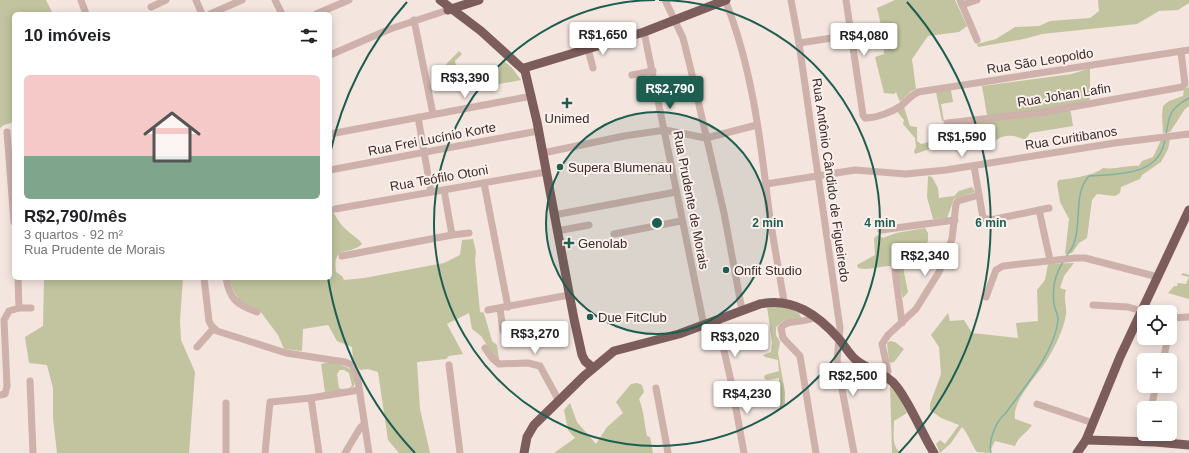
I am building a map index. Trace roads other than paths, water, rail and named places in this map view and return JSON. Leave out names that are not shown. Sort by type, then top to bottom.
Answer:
[{"type":"main road","points":[[435,0],[491,41],[524,68],[532,96],[569,295],[582,355],[585,361],[593,368]]},
{"type":"main road","points":[[440,0],[450,10]]},
{"type":"main road","points":[[450,10],[479,0]]},
{"type":"main road","points":[[524,68],[644,32],[721,1]]},
{"type":"main road","points":[[1146,305],[1189,210]]},
{"type":"main road","points":[[524,453],[526,441],[531,429],[584,376],[614,351],[661,340],[768,302],[784,302],[797,306],[815,317],[840,340],[858,361],[886,377],[896,385],[905,398],[934,453]]},
{"type":"main road","points":[[574,319],[574,333],[584,376]]},
{"type":"main road","points":[[1077,453],[1086,440],[1137,326]]},
{"type":"main road","points":[[1086,440],[1137,438]]},
{"type":"main road","points":[[1163,441],[1189,445]]},
{"type":"street","points":[[81,0],[85,12]]},
{"type":"street","points":[[151,7],[166,0]]},
{"type":"street","points":[[196,0],[201,12]]},
{"type":"street","points":[[215,12],[242,0]]},
{"type":"street","points":[[275,0],[281,12]]},
{"type":"street","points":[[321,12],[349,0]]},
{"type":"street","points":[[665,0],[683,38],[724,213],[742,310]]},
{"type":"street","name":"Rua Antônio Cândido de Figueiredo","points":[[791,0],[819,176],[840,340],[838,360],[839,373],[854,453]]},
{"type":"street","points":[[846,0],[852,38]]},
{"type":"street","points":[[977,0],[961,3],[977,40]]},
{"type":"street","points":[[721,1],[734,21],[742,50],[757,124],[774,247],[784,302]]},
{"type":"street","points":[[332,54],[414,20],[450,10]]},
{"type":"street","points":[[414,20],[433,114]]},
{"type":"street","name":"Rua Prudente de Morais","points":[[644,32],[665,130],[681,221],[704,326]]},
{"type":"street","points":[[799,43],[882,35]]},
{"type":"street","name":"Rua São Leopoldo","points":[[852,38],[865,118],[893,110],[901,106],[908,97],[918,92],[1189,50]]},
{"type":"street","points":[[588,49],[593,68]]},
{"type":"street","name":"Rua Johan Lafin","points":[[948,123],[1044,112],[1184,87],[1181,52]]},
{"type":"street","points":[[632,75],[652,71]]},
{"type":"street","points":[[332,134],[532,96]]},
{"type":"street","points":[[418,117],[431,192]]},
{"type":"street","points":[[543,153],[624,136],[665,130],[706,138],[757,124]]},
{"type":"street","name":"Rua Frei Lucínio Korte","points":[[332,170],[538,131]]},
{"type":"street","points":[[7,132],[12,196]]},
{"type":"street","name":"Rua Curitibanos","points":[[766,184],[856,170],[906,174],[974,166],[1160,137],[1189,134]]},
{"type":"street","points":[[974,166],[980,196],[981,215],[987,220],[1049,208]]},
{"type":"street","name":"Rua Teófilo Otoni","points":[[335,209],[546,172]]},
{"type":"street","points":[[484,183],[508,307]]},
{"type":"street","points":[[444,190],[452,235]]},
{"type":"street","points":[[554,215],[676,192]]},
{"type":"street","points":[[886,377],[888,371],[882,344],[888,335],[916,309],[939,272],[949,248],[955,220],[956,204],[958,200],[980,196]]},
{"type":"street","points":[[1039,210],[1050,260]]},
{"type":"street","points":[[881,230],[955,220]]},
{"type":"street","points":[[614,234],[681,221]]},
{"type":"street","points":[[557,231],[589,225]]},
{"type":"street","points":[[342,256],[469,233]]},
{"type":"street","points":[[986,297],[999,267],[1050,260],[1075,258],[1109,263],[1158,276]]},
{"type":"street","points":[[895,271],[902,323]]},
{"type":"street","points":[[18,280],[19,308]]},
{"type":"street","points":[[204,280],[210,321],[214,329],[268,349],[301,356],[349,363],[355,369],[369,453]]},
{"type":"street","points":[[226,280],[228,287],[235,301],[242,307],[257,312]]},
{"type":"street","points":[[488,310],[569,295]]},
{"type":"street","points":[[1093,305],[1128,307],[1137,314]]},
{"type":"street","points":[[0,396],[7,390],[4,320],[8,311],[19,308],[31,308]]},
{"type":"street","points":[[500,308],[503,331]]},
{"type":"street","points":[[815,317],[808,320],[787,323],[781,328],[781,333],[783,338],[800,356],[816,453]]},
{"type":"street","points":[[1177,318],[1189,317]]},
{"type":"street","points":[[717,320],[731,381],[744,453]]},
{"type":"street","points":[[198,347],[214,329]]},
{"type":"street","points":[[486,348],[492,358],[499,364],[528,363],[540,366],[559,401]]},
{"type":"street","points":[[449,365],[460,453]]},
{"type":"street","points":[[30,381],[33,453]]},
{"type":"street","points":[[656,388],[668,453]]},
{"type":"street","points":[[265,453],[270,402],[311,398],[359,390]]},
{"type":"street","points":[[311,398],[319,453]]},
{"type":"street","points":[[226,403],[226,453]]},
{"type":"street","points":[[1037,404],[1093,423]]},
{"type":"street","points":[[346,453],[360,428],[364,424]]},
{"type":"waterway","points":[[1166,135],[1168,122],[1174,109],[1189,98]]},
{"type":"waterway","points":[[1066,257],[1073,247],[1076,235],[1079,199],[1084,183],[1089,176],[1112,175],[1136,171],[1155,160],[1161,151],[1165,139]]},
{"type":"waterway","points":[[991,453],[990,448],[992,437],[996,426],[1037,370],[1051,345],[1058,321],[1053,297],[1054,287],[1056,276],[1063,262]]},
{"type":"place","name":"Unimed","points":[[567,103]]},
{"type":"place","name":"Supera Blumenau","points":[[560,167]]},
{"type":"place","name":"Genolab","points":[[569,243]]},
{"type":"place","name":"Onfit Studio","points":[[726,270]]},
{"type":"place","name":"Due FitClub","points":[[590,317]]}]
